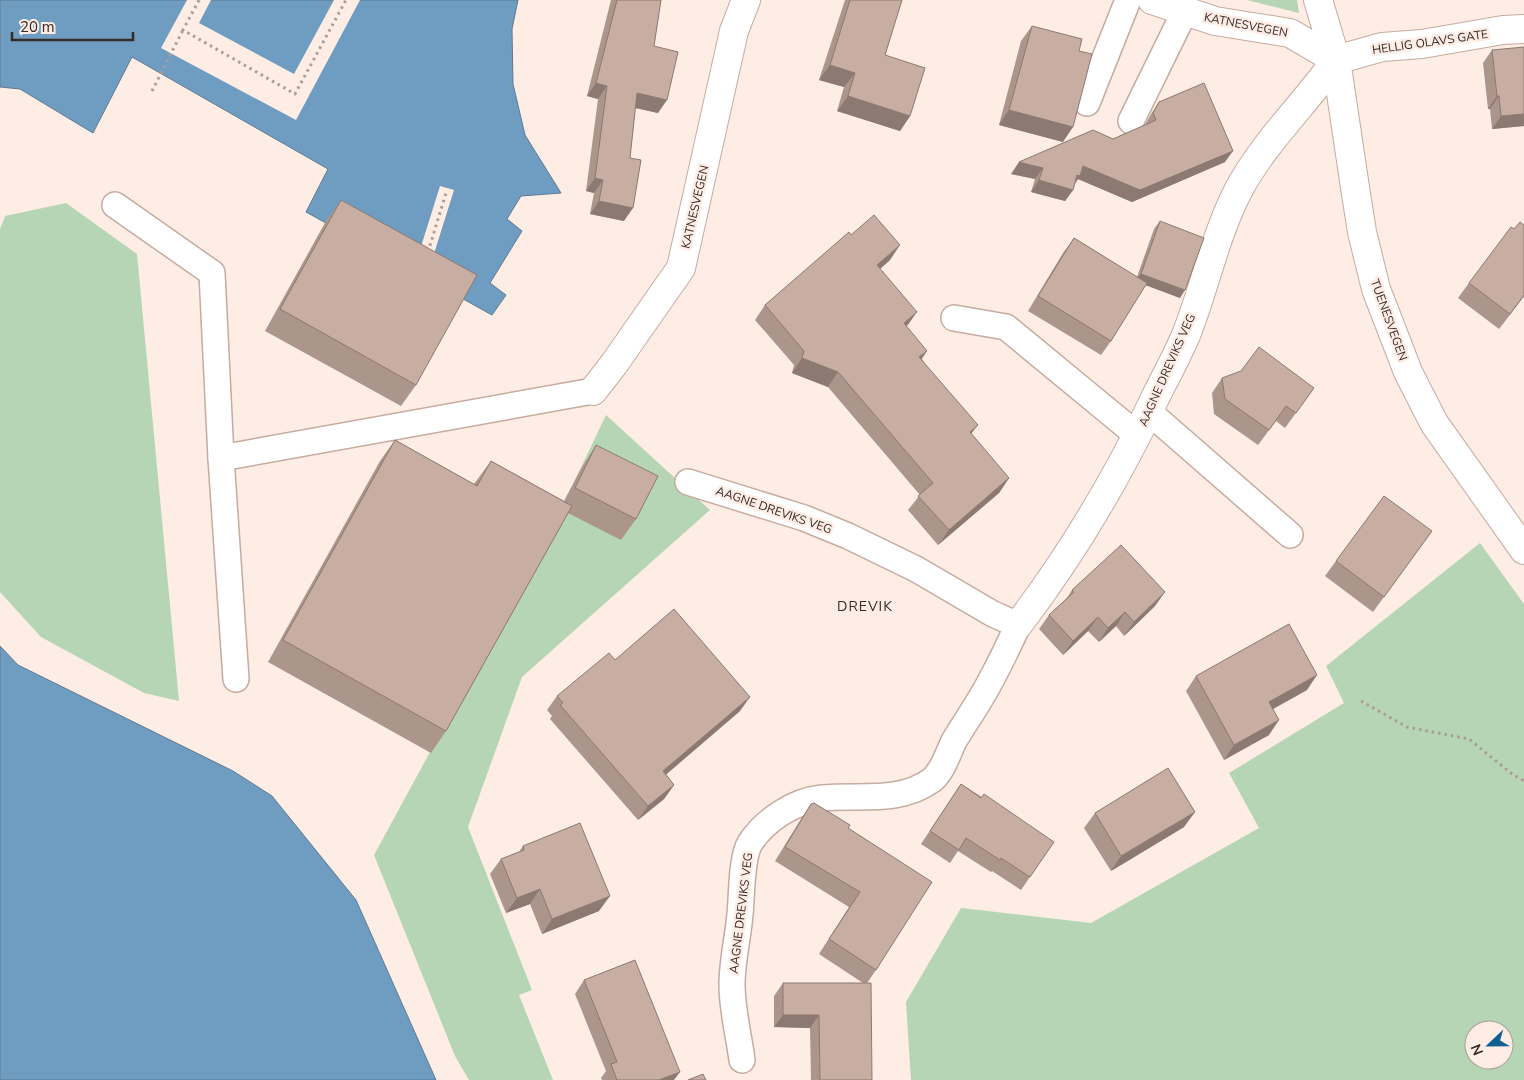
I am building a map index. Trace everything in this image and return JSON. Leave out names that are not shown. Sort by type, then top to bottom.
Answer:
[{"type":"street","name":"KATNESVEGEN","points":[[593,391],[681,268],[734,31],[746,0]]},
{"type":"street","name":"KATNESVEGEN","points":[[1152,0],[1215,21],[1290,33],[1336,60]]},
{"type":"street","name":"TUENESVEGEN","points":[[1318,0],[1336,60],[1344,125],[1362,232],[1379,299],[1408,372],[1434,423],[1524,550]]},
{"type":"street","points":[[1514,30],[1524,7]]},
{"type":"street","name":"HELLIG OLAVS GATE","points":[[1336,60],[1382,47],[1422,44],[1514,30]]},
{"type":"street","name":"AAGNE DREVIKS VEG","points":[[1018,625],[1049,584],[1091,519],[1143,423],[1186,335],[1238,191],[1272,139],[1317,87],[1336,60]]},
{"type":"lane","points":[[1087,103],[1128,0]]},
{"type":"lane","points":[[1131,121],[1185,11]]},
{"type":"lane","points":[[115,205],[212,273],[221,458],[236,679]]},
{"type":"lane","points":[[954,318],[1006,327],[1143,423],[1290,535]]},
{"type":"lane","points":[[221,458],[593,391]]},
{"type":"lane","name":"AAGNE DREVIKS VEG","points":[[688,482],[804,518],[848,536],[916,568],[993,614],[1018,625],[993,678],[954,742],[939,772],[932,780],[916,788],[886,797],[821,798],[806,802],[768,822],[750,844],[744,866],[740,916],[732,972],[732,988],[742,1060]]},
{"type":"path","points":[[152,91],[199,0]]},
{"type":"path","points":[[183,30],[295,94],[346,0]]},
{"type":"path","points":[[425,260],[446,193]]},
{"type":"path","points":[[1361,701],[1407,727],[1469,739],[1512,774],[1524,781]]},
{"type":"green space","points":[[1247,0],[1297,0],[1299,13]]},
{"type":"green space","points":[[66,203],[137,254],[179,701],[144,693],[41,637],[0,592],[0,229],[5,216]]},
{"type":"green space","points":[[606,415],[710,510],[522,677],[468,827],[532,990],[519,995],[553,1080],[469,1080],[455,1056],[374,855],[553,526]]},
{"type":"green space","points":[[1480,543],[1524,604],[1524,1080],[911,1080],[906,1002],[961,908],[1091,923],[1259,828],[1229,773],[1344,703],[1326,666]]},
{"type":"water","points":[[0,0],[518,0],[512,29],[513,84],[525,135],[561,193],[521,196],[507,219],[522,231],[490,283],[506,295],[492,315],[306,212],[328,169],[132,57],[93,133],[20,89],[0,87]]},
{"type":"water","points":[[0,646],[18,665],[233,771],[272,796],[356,900],[436,1080],[0,1080]]},
{"type":"pier","points":[[187,0],[211,0],[199,23],[294,74],[334,0],[360,0],[296,120],[161,48]]},
{"type":"pier","points":[[440,186],[454,190],[433,257],[419,253]]},
{"type":"building","points":[[617,0],[661,0],[654,46],[678,52],[667,100],[637,93],[630,158],[641,160],[633,208],[599,201],[603,180],[595,178],[607,86],[596,83]]},
{"type":"building","points":[[850,0],[902,0],[885,55],[925,68],[910,116],[848,96],[855,73],[830,65]]},
{"type":"building","points":[[1032,26],[1082,39],[1079,51],[1092,54],[1073,127],[1009,110]]},
{"type":"building","points":[[1524,47],[1524,114],[1501,116],[1492,50]]},
{"type":"building","points":[[1204,83],[1233,151],[1140,190],[1083,166],[1080,176],[1077,175],[1073,190],[1039,180],[1043,168],[1019,162],[1093,130],[1113,139],[1156,120],[1153,113],[1159,102]]},
{"type":"building","points":[[341,200],[477,275],[416,385],[280,309]]},
{"type":"building","points":[[874,215],[900,245],[877,265],[917,312],[904,323],[927,351],[919,357],[978,425],[970,432],[1009,478],[949,530],[918,496],[933,483],[838,372],[802,358],[804,351],[765,305],[849,232],[851,235]]},
{"type":"building","points":[[1160,221],[1204,238],[1185,290],[1141,274]]},
{"type":"building","points":[[1520,222],[1524,225],[1524,295],[1510,314],[1469,283],[1511,227],[1514,229]]},
{"type":"building","points":[[1074,238],[1147,283],[1111,341],[1038,296]]},
{"type":"building","points":[[1259,347],[1314,388],[1296,413],[1286,406],[1269,430],[1225,399],[1222,378],[1241,371]]},
{"type":"building","points":[[395,440],[477,486],[491,461],[572,506],[446,731],[283,640]]},
{"type":"building","points":[[596,445],[658,476],[636,519],[575,488]]},
{"type":"building","points":[[1384,496],[1432,531],[1384,597],[1336,561]]},
{"type":"building","points":[[1121,545],[1165,592],[1134,622],[1125,612],[1108,628],[1098,617],[1073,641],[1049,615],[1074,592],[1072,590]]},
{"type":"building","points":[[674,609],[750,697],[663,771],[674,785],[648,806],[560,705],[563,703],[557,696],[609,653],[615,660]]},
{"type":"building","points":[[1289,624],[1317,675],[1269,702],[1279,720],[1234,745],[1196,676]]},
{"type":"building","points":[[1168,768],[1195,812],[1121,856],[1095,813]]},
{"type":"building","points":[[961,784],[981,798],[984,794],[1054,842],[1030,877],[966,838],[959,850],[930,831]]},
{"type":"building","points":[[814,803],[850,825],[848,828],[932,882],[876,970],[829,939],[860,892],[785,847],[811,804]]},
{"type":"building","points":[[580,823],[610,896],[552,919],[540,889],[517,898],[501,859],[524,850],[523,846]]},
{"type":"building","points":[[635,960],[680,1072],[659,1080],[617,1080],[611,1064],[617,1062],[584,980]]},
{"type":"building","points":[[783,983],[871,983],[872,1080],[820,1080],[819,1015],[783,1015]]},
{"type":"building","points":[[703,1074],[706,1080],[688,1080]]},
{"type":"district","name":"DREVIK","points":[[865,606]]}]
